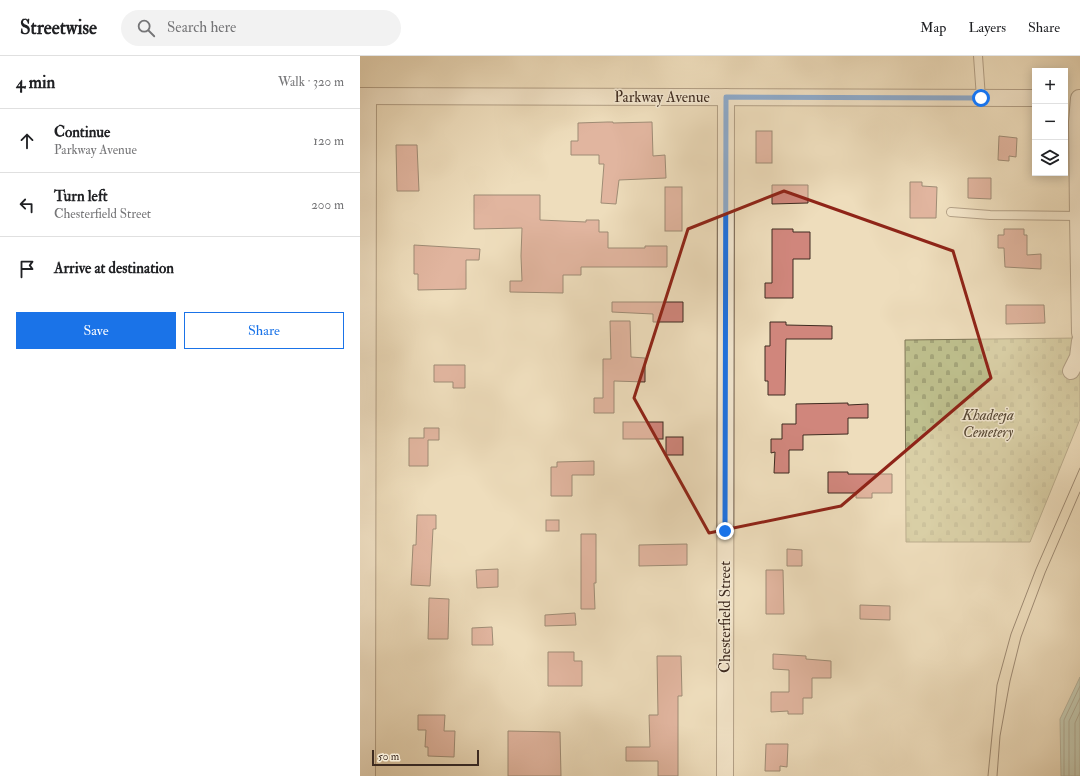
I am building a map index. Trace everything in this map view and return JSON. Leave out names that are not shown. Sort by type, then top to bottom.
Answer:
[{"type":"street","name":"Parkway Avenue","points":[[364,96],[1032,98]]},
{"type":"street","points":[[364,96],[367,776]]},
{"type":"street","points":[[1076,96],[1080,334]]},
{"type":"street","name":"Chesterfield Street","points":[[725,776],[726,97]]},
{"type":"street","points":[[1071,371],[1078,357],[1080,342]]},
{"type":"lane","points":[[978,56],[981,98]]},
{"type":"lane","points":[[951,212],[990,215],[1078,216]]},
{"type":"highlighted area","points":[[784,191],[953,251],[991,378],[841,506],[709,533],[634,398],[688,229]]},
{"type":"green space","name":"Khadeeja Cemetery","points":[[1080,338],[1080,419],[1030,542],[906,542],[905,340]]},
{"type":"water","points":[[1080,677],[1080,776],[1061,776],[1060,719]]},
{"type":"building","points":[[652,122],[653,156],[665,155],[666,178],[619,180],[616,204],[601,203],[604,164],[599,164],[599,155],[571,155],[571,141],[578,141],[578,123]]},
{"type":"building","points":[[756,131],[772,131],[772,163],[756,163]]},
{"type":"building","points":[[999,136],[1017,138],[1016,157],[1009,156],[1009,161],[998,160]]},
{"type":"building","points":[[396,145],[417,145],[419,191],[397,191]]},
{"type":"building","points":[[968,178],[991,178],[991,199],[968,198]]},
{"type":"building","points":[[910,182],[922,182],[922,186],[937,187],[936,218],[910,218]]},
{"type":"building","points":[[772,185],[808,185],[808,203],[772,204]]},
{"type":"building","points":[[665,187],[682,187],[682,231],[665,231]]},
{"type":"building","points":[[474,195],[540,195],[540,220],[586,222],[586,220],[599,220],[599,232],[608,232],[608,248],[645,248],[645,246],[667,246],[667,267],[581,267],[581,275],[563,275],[563,293],[510,292],[510,281],[522,281],[522,228],[474,229]]},
{"type":"building","points":[[772,229],[793,229],[793,232],[810,232],[810,259],[793,259],[793,298],[765,298],[765,283],[772,283]]},
{"type":"building","points":[[1004,229],[1024,229],[1024,235],[1027,235],[1027,255],[1041,254],[1041,269],[1005,267],[1004,248],[998,248],[998,235],[1004,235]]},
{"type":"building","points":[[414,245],[480,249],[479,260],[466,260],[466,289],[418,290],[418,274],[414,274]]},
{"type":"building","points":[[612,302],[683,302],[683,322],[653,322],[653,314],[612,312]]},
{"type":"building","points":[[1006,305],[1044,305],[1045,323],[1006,324]]},
{"type":"building","points":[[610,321],[630,321],[631,357],[645,358],[645,382],[614,381],[614,413],[594,413],[594,398],[603,398],[603,359],[611,359]]},
{"type":"building","points":[[770,322],[786,322],[786,325],[832,326],[832,339],[786,339],[785,395],[768,395],[768,381],[765,381],[765,346],[770,346]]},
{"type":"building","points":[[434,365],[465,365],[465,388],[453,388],[453,382],[434,382]]},
{"type":"building","points":[[848,403],[848,405],[868,404],[868,418],[848,418],[848,434],[803,435],[803,450],[789,450],[789,473],[774,473],[775,452],[771,453],[771,439],[782,439],[782,424],[796,424],[796,404]]},
{"type":"building","points":[[623,422],[663,422],[663,439],[623,439]]},
{"type":"building","points":[[424,428],[439,428],[439,440],[428,440],[428,466],[409,466],[409,438],[424,438]]},
{"type":"building","points":[[666,437],[683,437],[683,455],[666,455]]},
{"type":"building","points":[[594,461],[594,475],[572,475],[572,496],[551,496],[551,467],[557,467],[557,462]]},
{"type":"building","points":[[828,472],[848,472],[848,474],[892,474],[892,493],[872,493],[872,498],[856,498],[856,493],[828,493]]},
{"type":"building","points":[[417,515],[436,515],[436,529],[433,529],[430,586],[411,585],[413,545],[416,545]]},
{"type":"building","points":[[546,520],[559,520],[559,531],[546,531]]},
{"type":"building","points":[[581,534],[596,534],[596,583],[594,583],[595,609],[581,609]]},
{"type":"building","points":[[687,544],[687,565],[639,566],[639,545]]},
{"type":"building","points":[[787,549],[802,550],[802,566],[787,566]]},
{"type":"building","points":[[498,569],[498,587],[477,588],[476,570]]},
{"type":"building","points":[[766,570],[783,570],[784,614],[766,614]]},
{"type":"building","points":[[429,598],[449,599],[448,639],[428,639]]},
{"type":"building","points":[[860,605],[890,606],[890,620],[860,619]]},
{"type":"building","points":[[575,613],[576,625],[545,626],[545,615]]},
{"type":"building","points":[[492,627],[493,645],[472,645],[472,628]]},
{"type":"building","points":[[548,652],[574,652],[574,661],[582,661],[582,686],[548,686]]},
{"type":"building","points":[[773,654],[806,656],[806,659],[831,661],[831,678],[812,678],[812,698],[803,698],[803,714],[788,714],[788,711],[771,712],[771,692],[789,692],[789,670],[773,669]]},
{"type":"building","points":[[657,656],[681,656],[682,696],[678,696],[678,776],[658,776],[658,761],[626,761],[626,747],[650,747],[649,715],[658,715]]},
{"type":"building","points":[[418,715],[445,715],[444,731],[455,731],[454,757],[428,756],[428,747],[425,747],[426,730],[418,730]]},
{"type":"building","points":[[508,731],[560,732],[561,776],[508,776]]},
{"type":"building","points":[[766,744],[788,744],[787,767],[780,766],[780,771],[765,771]]},
{"type":"tram line","points":[[988,776],[997,685],[1011,634],[1036,569],[1080,468]]},
{"type":"tram line","points":[[997,776],[1000,736],[1010,681],[1021,637],[1045,573],[1080,492]]},
{"type":"route","points":[[725,531],[726,97],[981,98]]}]
